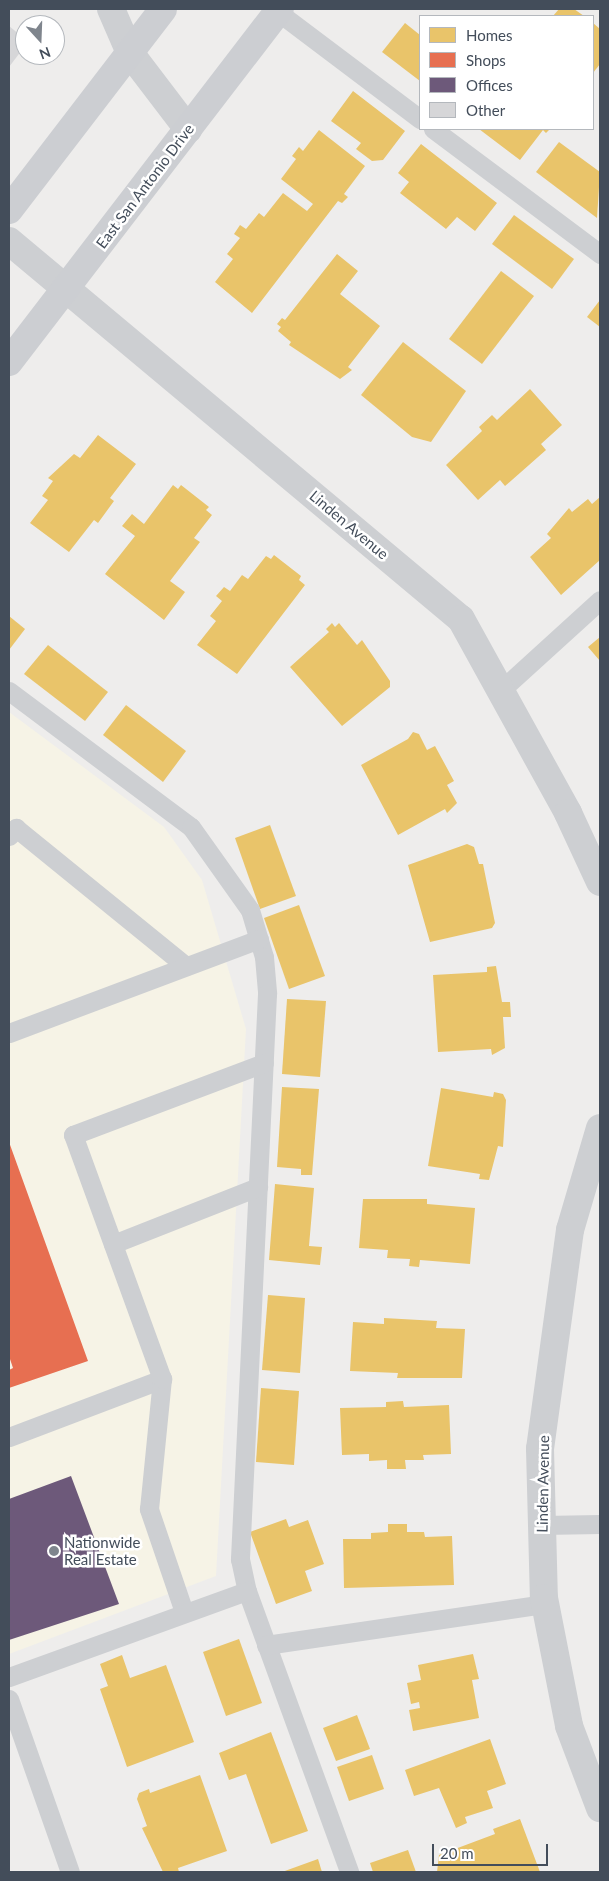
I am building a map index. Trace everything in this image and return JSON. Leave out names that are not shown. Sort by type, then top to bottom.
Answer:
[{"type":"main road","points":[[9,210],[163,9]]},
{"type":"main road","name":"East San Antonio Drive","points":[[9,362],[68,288],[279,10]]},
{"type":"street","points":[[111,9],[130,53],[188,129]]},
{"type":"street","name":"Linden Avenue","points":[[9,242],[68,288],[461,619],[568,812],[600,882]]},
{"type":"street","name":"Linden Avenue","points":[[600,1128],[570,1230],[540,1450],[545,1604],[569,1726],[600,1808]]},
{"type":"lane","points":[[279,10],[419,118]]},
{"type":"lane","points":[[434,130],[600,254]]},
{"type":"lane","points":[[500,690],[600,600]]},
{"type":"lane","points":[[9,691],[191,827],[250,910],[259,939],[267,994],[240,1560],[247,1591],[349,1872]]},
{"type":"lane","points":[[9,836],[16,828],[186,966]]},
{"type":"lane","points":[[9,1033],[259,939]]},
{"type":"lane","points":[[184,1612],[149,1508],[162,1379],[73,1135],[264,1063]]},
{"type":"lane","points":[[113,1244],[258,1187]]},
{"type":"lane","points":[[9,1437],[162,1379]]},
{"type":"lane","points":[[542,1525],[600,1524]]},
{"type":"lane","points":[[9,1677],[184,1612],[247,1591]]},
{"type":"lane","points":[[266,1645],[545,1604]]},
{"type":"lane","points":[[9,1699],[70,1872]]},
{"type":"shaded area","points":[[9,712],[164,827],[202,880],[246,1029],[216,1576],[9,1654]]},
{"type":"building: Homes","points":[[559,9],[574,9],[583,15],[554,15]]},
{"type":"building: Homes","points":[[405,23],[419,34],[419,80],[382,52]]},
{"type":"building: Homes","points":[[594,24],[600,29],[600,64],[594,72]]},
{"type":"building: Homes","points":[[353,91],[405,131],[383,160],[372,161],[356,149],[361,143],[331,121]]},
{"type":"building: Homes","points":[[319,130],[365,166],[344,194],[348,197],[342,203],[338,201],[252,313],[215,282],[233,259],[227,254],[240,238],[234,234],[240,225],[246,229],[259,213],[264,217],[283,193],[307,211],[313,204],[281,179],[296,159],[292,156],[299,147],[303,151]]},
{"type":"building: Homes","points":[[480,130],[543,130],[520,160]]},
{"type":"building: Homes","points":[[559,142],[600,172],[597,218],[536,172]]},
{"type":"building: Homes","points":[[421,144],[497,203],[475,231],[457,217],[446,229],[400,193],[409,182],[398,173]]},
{"type":"building: Homes","points":[[514,215],[574,259],[552,289],[492,244]]},
{"type":"building: Homes","points":[[337,254],[358,271],[340,294],[380,326],[348,367],[352,370],[340,379],[289,345],[291,342],[278,331],[281,327],[277,324],[282,318],[285,320]]},
{"type":"building: Homes","points":[[501,271],[534,296],[482,364],[449,339]]},
{"type":"building: Homes","points":[[600,300],[600,327],[587,317]]},
{"type":"building: Homes","points":[[403,342],[466,391],[431,442],[412,437],[361,395]]},
{"type":"building: Homes","points":[[530,389],[562,425],[541,444],[546,450],[505,486],[500,480],[478,500],[446,465],[482,431],[479,427],[492,415],[497,420]]},
{"type":"building: Homes","points":[[98,435],[136,464],[110,498],[114,501],[98,523],[94,520],[69,552],[30,523],[48,500],[42,496],[53,481],[48,478],[74,454],[80,458]]},
{"type":"building: Homes","points":[[173,485],[178,489],[181,485],[209,507],[206,510],[212,515],[194,538],[200,542],[170,581],[185,592],[164,620],[105,574],[135,536],[122,526],[132,514],[144,524]]},
{"type":"building: Homes","points":[[600,497],[600,560],[561,595],[530,557],[551,538],[547,534],[569,508],[572,512],[588,499],[592,504]]},
{"type":"building: Homes","points":[[274,555],[301,576],[299,580],[305,585],[237,674],[197,645],[216,621],[210,616],[222,601],[216,596],[224,587],[230,591],[242,575],[248,579],[266,556],[271,559]]},
{"type":"building: Homes","points":[[9,616],[25,629],[9,650]]},
{"type":"building: Homes","points":[[332,623],[335,627],[339,623],[357,645],[362,640],[390,681],[390,687],[342,726],[290,667],[329,632],[326,629]]},
{"type":"building: Homes","points":[[600,637],[600,661],[588,647]]},
{"type":"building: Homes","points":[[48,645],[108,692],[85,721],[24,674]]},
{"type":"building: Homes","points":[[126,705],[186,751],[163,782],[103,735]]},
{"type":"building: Homes","points":[[413,732],[419,734],[427,750],[435,746],[454,781],[447,785],[457,803],[447,813],[445,809],[398,835],[361,765],[408,739]]},
{"type":"building: Homes","points":[[270,825],[296,896],[260,909],[235,838]]},
{"type":"building: Homes","points":[[467,844],[474,847],[479,864],[483,864],[495,923],[492,928],[430,942],[408,865]]},
{"type":"building: Homes","points":[[299,905],[325,976],[289,989],[264,918]]},
{"type":"building: Homes","points":[[496,966],[502,1002],[510,1002],[511,1017],[503,1017],[505,1048],[492,1055],[491,1049],[438,1052],[433,975],[487,972],[487,967]]},
{"type":"building: Homes","points":[[287,999],[326,1001],[320,1077],[282,1074]]},
{"type":"building: Homes","points":[[282,1087],[319,1089],[312,1175],[301,1175],[301,1169],[277,1167]]},
{"type":"building: Homes","points":[[441,1088],[493,1097],[494,1092],[503,1094],[506,1100],[503,1147],[498,1146],[489,1180],[479,1179],[480,1174],[428,1166]]},
{"type":"building: Homes","points":[[275,1184],[314,1188],[309,1246],[322,1247],[320,1265],[269,1260]]},
{"type":"building: Homes","points":[[363,1199],[427,1199],[427,1204],[475,1208],[470,1264],[420,1260],[419,1267],[409,1266],[410,1259],[387,1258],[388,1250],[359,1248]]},
{"type":"building: Homes","points":[[268,1295],[305,1298],[300,1373],[262,1370]]},
{"type":"building: Homes","points":[[384,1318],[437,1321],[436,1328],[465,1329],[462,1378],[397,1378],[398,1373],[350,1371],[353,1322],[384,1324]]},
{"type":"building: Homes","points":[[261,1388],[299,1391],[294,1465],[256,1462]]},
{"type":"building: Homes","points":[[403,1401],[404,1407],[449,1405],[451,1454],[423,1455],[424,1460],[405,1460],[406,1469],[387,1469],[387,1460],[369,1461],[369,1454],[342,1455],[340,1408],[386,1407],[386,1402]]},
{"type":"building: Homes","points":[[286,1519],[289,1527],[308,1520],[324,1564],[305,1571],[312,1591],[276,1604],[250,1532]]},
{"type":"building: Homes","points":[[388,1524],[407,1524],[407,1532],[424,1532],[425,1537],[452,1536],[454,1585],[344,1588],[343,1539],[371,1539],[371,1533],[388,1532]]},
{"type":"building: Homes","points":[[239,1639],[262,1703],[226,1716],[203,1652]]},
{"type":"building: Homes","points":[[473,1654],[479,1679],[472,1680],[479,1718],[413,1731],[409,1710],[420,1708],[419,1702],[411,1704],[407,1683],[421,1680],[418,1665]]},
{"type":"building: Homes","points":[[122,1655],[130,1678],[166,1665],[194,1742],[127,1767],[100,1689],[108,1686],[100,1664]]},
{"type":"building: Homes","points":[[357,1715],[370,1749],[336,1761],[323,1728]]},
{"type":"building: Homes","points":[[271,1732],[308,1831],[271,1844],[246,1774],[229,1780],[219,1753]]},
{"type":"building: Homes","points":[[490,1739],[506,1784],[487,1791],[493,1808],[465,1817],[467,1823],[456,1828],[439,1788],[414,1796],[405,1770]]},
{"type":"building: Homes","points":[[372,1755],[384,1789],[349,1801],[337,1767]]},
{"type":"building: Homes","points":[[200,1775],[227,1851],[178,1868],[179,1872],[163,1872],[142,1828],[147,1826],[137,1799],[139,1793],[149,1789],[150,1793]]},
{"type":"building: Homes","points":[[520,1819],[540,1872],[437,1872],[439,1855],[495,1834],[493,1829]]},
{"type":"building: Homes","points":[[408,1850],[416,1872],[373,1872],[370,1863]]},
{"type":"building: Homes","points":[[318,1859],[322,1872],[282,1872]]},
{"type":"building: Shops","points":[[9,1142],[88,1361],[9,1388],[9,1370],[13,1368],[9,1356]]},
{"type":"building: Offices","name":"Nationwide Real Estate","points":[[71,1476],[119,1604],[9,1640],[9,1499]]},
{"type":"building: Other","points":[[9,26],[15,31],[15,59],[9,67]]},
{"type":"place","name":"Nationwide Real Estate","points":[[54,1551]]}]
